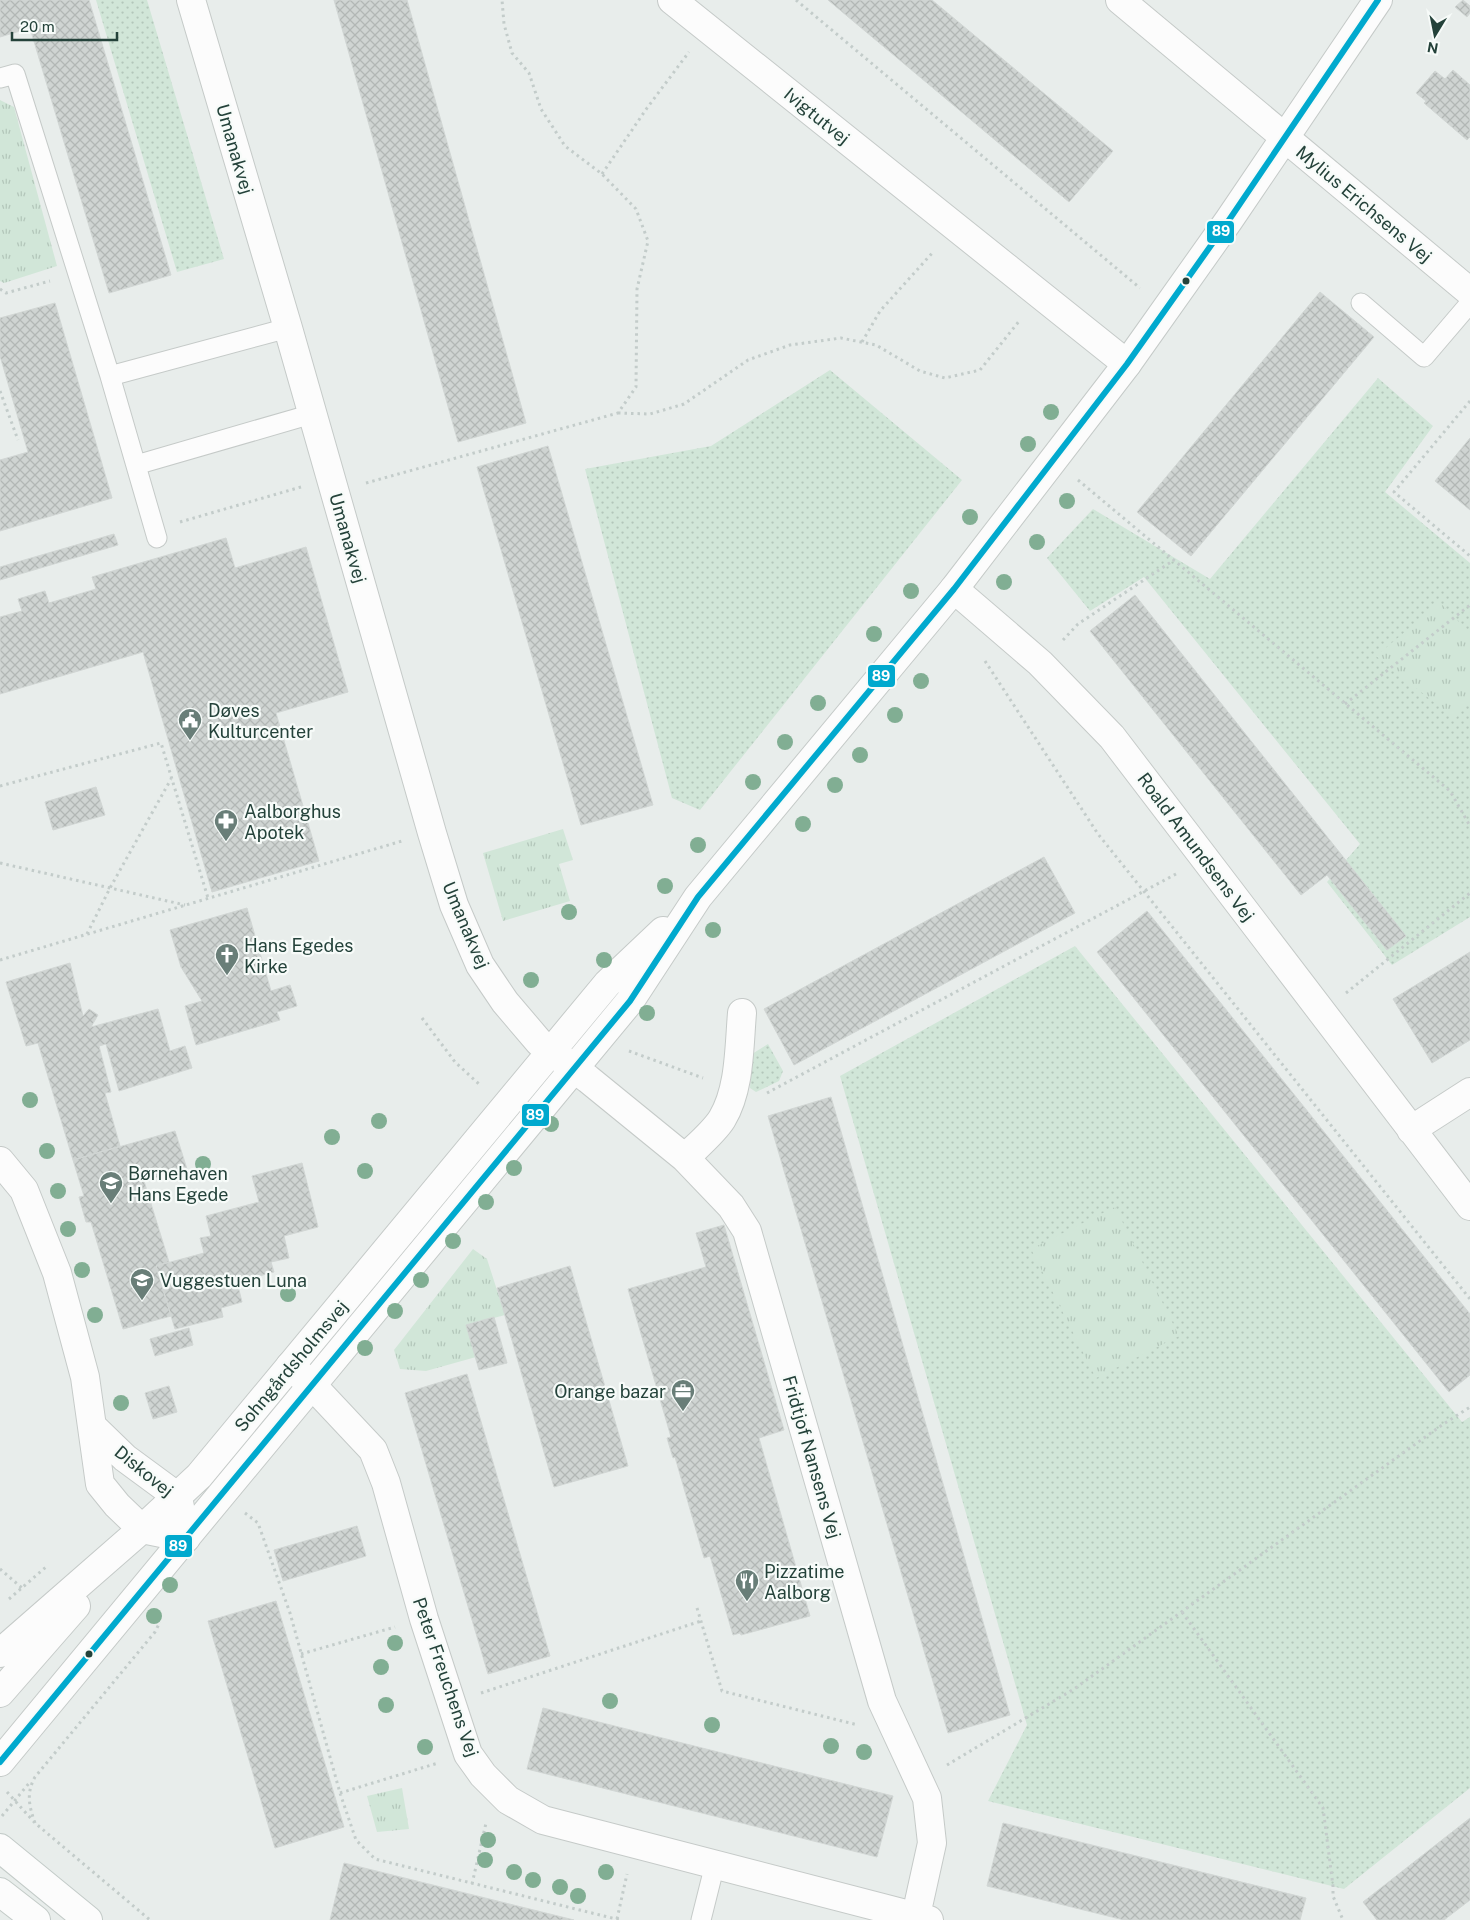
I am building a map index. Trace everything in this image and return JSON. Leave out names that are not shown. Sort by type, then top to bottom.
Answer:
[{"type":"street","name":"Umanakvej","points":[[191,0],[288,328],[454,905],[480,965],[505,1002],[539,1042],[552,1052]]},
{"type":"street","name":"Ivigtutvej","points":[[672,0],[1127,364]]},
{"type":"street","name":"Mylius Erichsens Vej","points":[[1120,0],[1467,287]]},
{"type":"street","name":"Sohngårdsholmsvej","points":[[0,1762],[630,1001],[698,897],[954,589],[1127,364],[1166,310],[1378,0]]},
{"type":"street","name":"Roald Amundsens Vej","points":[[954,589],[1040,663],[1112,737],[1470,1206]]},
{"type":"street","name":"Sohngårdsholmsvej","points":[[0,1652],[142,1529],[199,1476],[607,984],[698,897]]},
{"type":"street","points":[[684,1158],[722,1120],[731,1096],[742,1013]]},
{"type":"street","points":[[552,1052],[573,1068]]},
{"type":"street","name":"Fridtjof Nansens Vej","points":[[573,1068],[684,1158],[716,1188],[731,1206],[747,1231],[882,1701],[927,1798],[932,1842],[920,1919]]},
{"type":"street","points":[[1411,1130],[1470,1092]]},
{"type":"street","name":"Diskovej","points":[[0,1161],[24,1190],[57,1273],[85,1377],[100,1484],[117,1505],[142,1529]]},
{"type":"street","name":"Peter Freuchens Vej","points":[[290,1366],[311,1384],[373,1450],[392,1504],[424,1619],[468,1754],[483,1775],[508,1800],[543,1820],[920,1919]]},
{"type":"street","name":"Diskovej","points":[[92,1426],[125,1458],[178,1497],[186,1538]]},
{"type":"street","points":[[0,1693],[142,1529],[186,1538]]},
{"type":"street","points":[[0,1848],[88,1920]]},
{"type":"street","points":[[0,1892],[36,1920]]},
{"type":"lane","points":[[0,78],[15,74],[110,376],[156,534]]},
{"type":"lane","points":[[1361,302],[1424,357],[1467,287]]},
{"type":"lane","points":[[110,376],[288,328]]},
{"type":"lane","points":[[136,465],[312,414]]},
{"type":"lane","points":[[701,1920],[715,1864]]},
{"type":"path","points":[[502,0],[504,24],[512,53],[529,73],[541,109],[565,146],[602,174],[636,209],[648,241],[637,290],[636,387],[618,412]]},
{"type":"path","points":[[796,0],[1166,310]]},
{"type":"path","points":[[602,174],[647,108],[707,28]]},
{"type":"path","points":[[862,342],[880,311],[955,226]]},
{"type":"path","points":[[0,295],[78,274]]},
{"type":"path","points":[[0,290],[6,294]]},
{"type":"path","points":[[156,534],[332,485],[618,412],[650,414],[684,404],[748,360],[790,345],[841,338],[876,345],[920,371],[945,378],[980,370],[1040,294]]},
{"type":"path","points":[[0,392],[18,440]]},
{"type":"path","points":[[1470,401],[1394,492],[1470,556]]},
{"type":"path","points":[[1053,458],[1450,791],[1470,826]]},
{"type":"path","points":[[1040,663],[1078,624],[1174,560]]},
{"type":"path","points":[[1345,704],[1470,605]]},
{"type":"path","points":[[982,656],[1098,834],[1470,1299]]},
{"type":"path","points":[[0,786],[161,743],[208,898]]},
{"type":"path","points":[[87,935],[110,888],[172,779]]},
{"type":"path","points":[[0,960],[432,833]]},
{"type":"path","points":[[628,1051],[731,1096],[752,1101],[1144,892],[1204,858]]},
{"type":"path","points":[[0,863],[186,905]]},
{"type":"path","points":[[1322,1012],[1470,893]]},
{"type":"path","points":[[422,1018],[455,1062],[505,1108]]},
{"type":"path","points":[[920,1781],[1074,1689],[1442,1425],[1470,1407]]},
{"type":"path","points":[[222,1494],[258,1524],[290,1613],[340,1793],[356,1840],[375,1859],[618,1920],[634,1843]]},
{"type":"path","points":[[0,1569],[4,1572]]},
{"type":"path","points":[[697,1608],[722,1691],[857,1725],[890,1715]]},
{"type":"path","points":[[1182,1612],[1322,1808],[1333,1886],[1332,1896],[1343,1920]]},
{"type":"path","points":[[302,1654],[424,1619]]},
{"type":"path","points":[[451,1702],[701,1621]]},
{"type":"path","points":[[340,1793],[468,1754]]},
{"type":"path","points":[[0,1818],[41,1770]]},
{"type":"path","points":[[35,1777],[28,1801],[35,1822]]},
{"type":"path","points":[[5,1790],[14,1802],[35,1822],[150,1920]]},
{"type":"path","points":[[472,1884],[491,1805],[500,1791]]},
{"type":"green space","points":[[96,0],[147,0],[224,259],[177,272]]},
{"type":"green space","points":[[0,100],[14,107],[57,266],[4,283],[0,281]]},
{"type":"green space","points":[[830,370],[962,480],[700,810],[672,798],[585,469],[711,446]]},
{"type":"green space","points":[[1378,378],[1433,426],[1385,492],[1470,563],[1470,917],[1392,965],[1327,882],[1360,844],[1144,577],[1090,611],[1047,558],[1093,509],[1210,579]]},
{"type":"green space","points":[[1440,603],[1470,632],[1470,701],[1455,719],[1376,656]]},
{"type":"green space","points":[[563,829],[573,860],[559,864],[570,901],[503,921],[483,853]]},
{"type":"green space","points":[[1075,946],[1462,1422],[1470,1417],[1470,1788],[1344,1889],[988,1801],[1027,1725],[840,1076]]},
{"type":"green space","points":[[768,1044],[783,1071],[779,1081],[756,1092],[750,1088],[752,1054]]},
{"type":"green space","points":[[1115,1207],[1179,1336],[1096,1378],[1031,1249]]},
{"type":"green space","points":[[473,1249],[487,1259],[505,1315],[467,1325],[476,1357],[426,1371],[400,1369],[394,1350]]},
{"type":"green space","points":[[402,1788],[409,1829],[377,1832],[367,1796]]},
{"type":"building","points":[[0,0],[89,0],[171,275],[109,293],[30,28],[0,37]]},
{"type":"building","points":[[334,0],[407,0],[526,423],[458,442]]},
{"type":"building","points":[[828,0],[932,0],[1113,151],[1069,202]]},
{"type":"building","points":[[1463,0],[1470,6],[1470,13],[1467,17],[1455,7]]},
{"type":"building","points":[[1453,70],[1470,85],[1470,137],[1467,140],[1424,103],[1426,101],[1416,93],[1435,71],[1445,79]]},
{"type":"building","points":[[1320,292],[1374,337],[1191,556],[1137,512]]},
{"type":"building","points":[[55,303],[112,498],[0,531],[0,460],[28,452],[0,356],[0,318]]},
{"type":"building","points":[[1470,438],[1470,510],[1435,481]]},
{"type":"building","points":[[548,446],[653,805],[581,825],[477,467]]},
{"type":"building","points":[[114,534],[118,545],[0,580],[0,567]]},
{"type":"building","points":[[226,538],[235,568],[306,547],[348,692],[276,713],[319,861],[212,892],[143,652],[0,694],[0,617],[22,611],[18,599],[45,591],[49,603],[96,589],[92,577]]},
{"type":"building","points":[[1135,595],[1406,936],[1387,950],[1327,875],[1301,895],[1090,631]]},
{"type":"building","points":[[96,787],[105,815],[53,830],[45,802]]},
{"type":"building","points":[[1044,857],[1075,913],[794,1065],[764,1009]]},
{"type":"building","name":"Hans Egedes Kirke","points":[[247,908],[271,991],[290,985],[297,1006],[277,1012],[280,1020],[196,1045],[185,1006],[202,1001],[181,967],[170,930]]},
{"type":"building","points":[[1147,911],[1470,1314],[1470,1375],[1449,1392],[1097,952]]},
{"type":"building","points":[[1470,952],[1470,1040],[1432,1063],[1393,999]]},
{"type":"building","points":[[70,963],[83,1016],[89,1009],[98,1015],[91,1027],[158,1009],[170,1051],[185,1046],[192,1068],[119,1091],[106,1044],[99,1046],[111,1092],[105,1093],[120,1146],[73,1160],[38,1043],[26,1046],[6,982]]},
{"type":"building","points":[[831,1097],[1010,1715],[948,1733],[768,1116]]},
{"type":"building","points":[[175,1131],[187,1169],[144,1181],[169,1262],[156,1266],[171,1316],[123,1329],[91,1222],[86,1222],[79,1197],[84,1196],[73,1160]]},
{"type":"building","points":[[302,1163],[318,1227],[284,1236],[289,1258],[271,1262],[274,1272],[237,1282],[242,1302],[221,1308],[223,1317],[175,1329],[156,1266],[204,1253],[200,1238],[211,1236],[206,1216],[259,1202],[252,1176]]},
{"type":"building","points":[[724,1225],[784,1430],[759,1438],[810,1616],[741,1635],[740,1633],[733,1635],[710,1556],[704,1558],[675,1457],[673,1458],[667,1438],[671,1437],[628,1289],[706,1267],[696,1233]]},
{"type":"building","points":[[570,1266],[628,1466],[554,1487],[497,1288]]},
{"type":"building","points":[[494,1317],[507,1363],[479,1370],[466,1325]]},
{"type":"building","points":[[189,1328],[193,1345],[155,1356],[150,1339]]},
{"type":"building","points":[[467,1374],[550,1656],[488,1674],[405,1393]]},
{"type":"building","points":[[169,1386],[177,1412],[153,1419],[145,1393]]},
{"type":"building","points":[[357,1526],[366,1556],[283,1581],[274,1550]]},
{"type":"building","points":[[276,1601],[344,1827],[275,1848],[208,1621]]},
{"type":"building","points":[[543,1708],[893,1796],[877,1857],[527,1769]]},
{"type":"building","points":[[1470,1818],[1470,1900],[1444,1920],[1377,1920],[1363,1902]]},
{"type":"building","points":[[1003,1823],[1306,1898],[1300,1920],[1124,1920],[987,1886]]},
{"type":"building","points":[[344,1863],[574,1920],[330,1920]]},
{"type":"transit line","name":"89","points":[[0,1762],[630,1001],[698,897],[954,589],[1127,364],[1229,220],[1378,0]]},
{"type":"place","name":"Døves Kulturcenter","points":[[190,741]]},
{"type":"place","name":"Aalborghus Apotek","points":[[226,842]]},
{"type":"place","name":"Hans Egedes Kirke","points":[[227,976]]},
{"type":"place","name":"Børnehaven Hans Egede","points":[[111,1204]]},
{"type":"place","name":"Vuggestuen Luna","points":[[142,1301]]},
{"type":"place","name":"Orange bazar","points":[[683,1412]]},
{"type":"place","name":"Pizzatime Aalborg","points":[[747,1602]]}]
